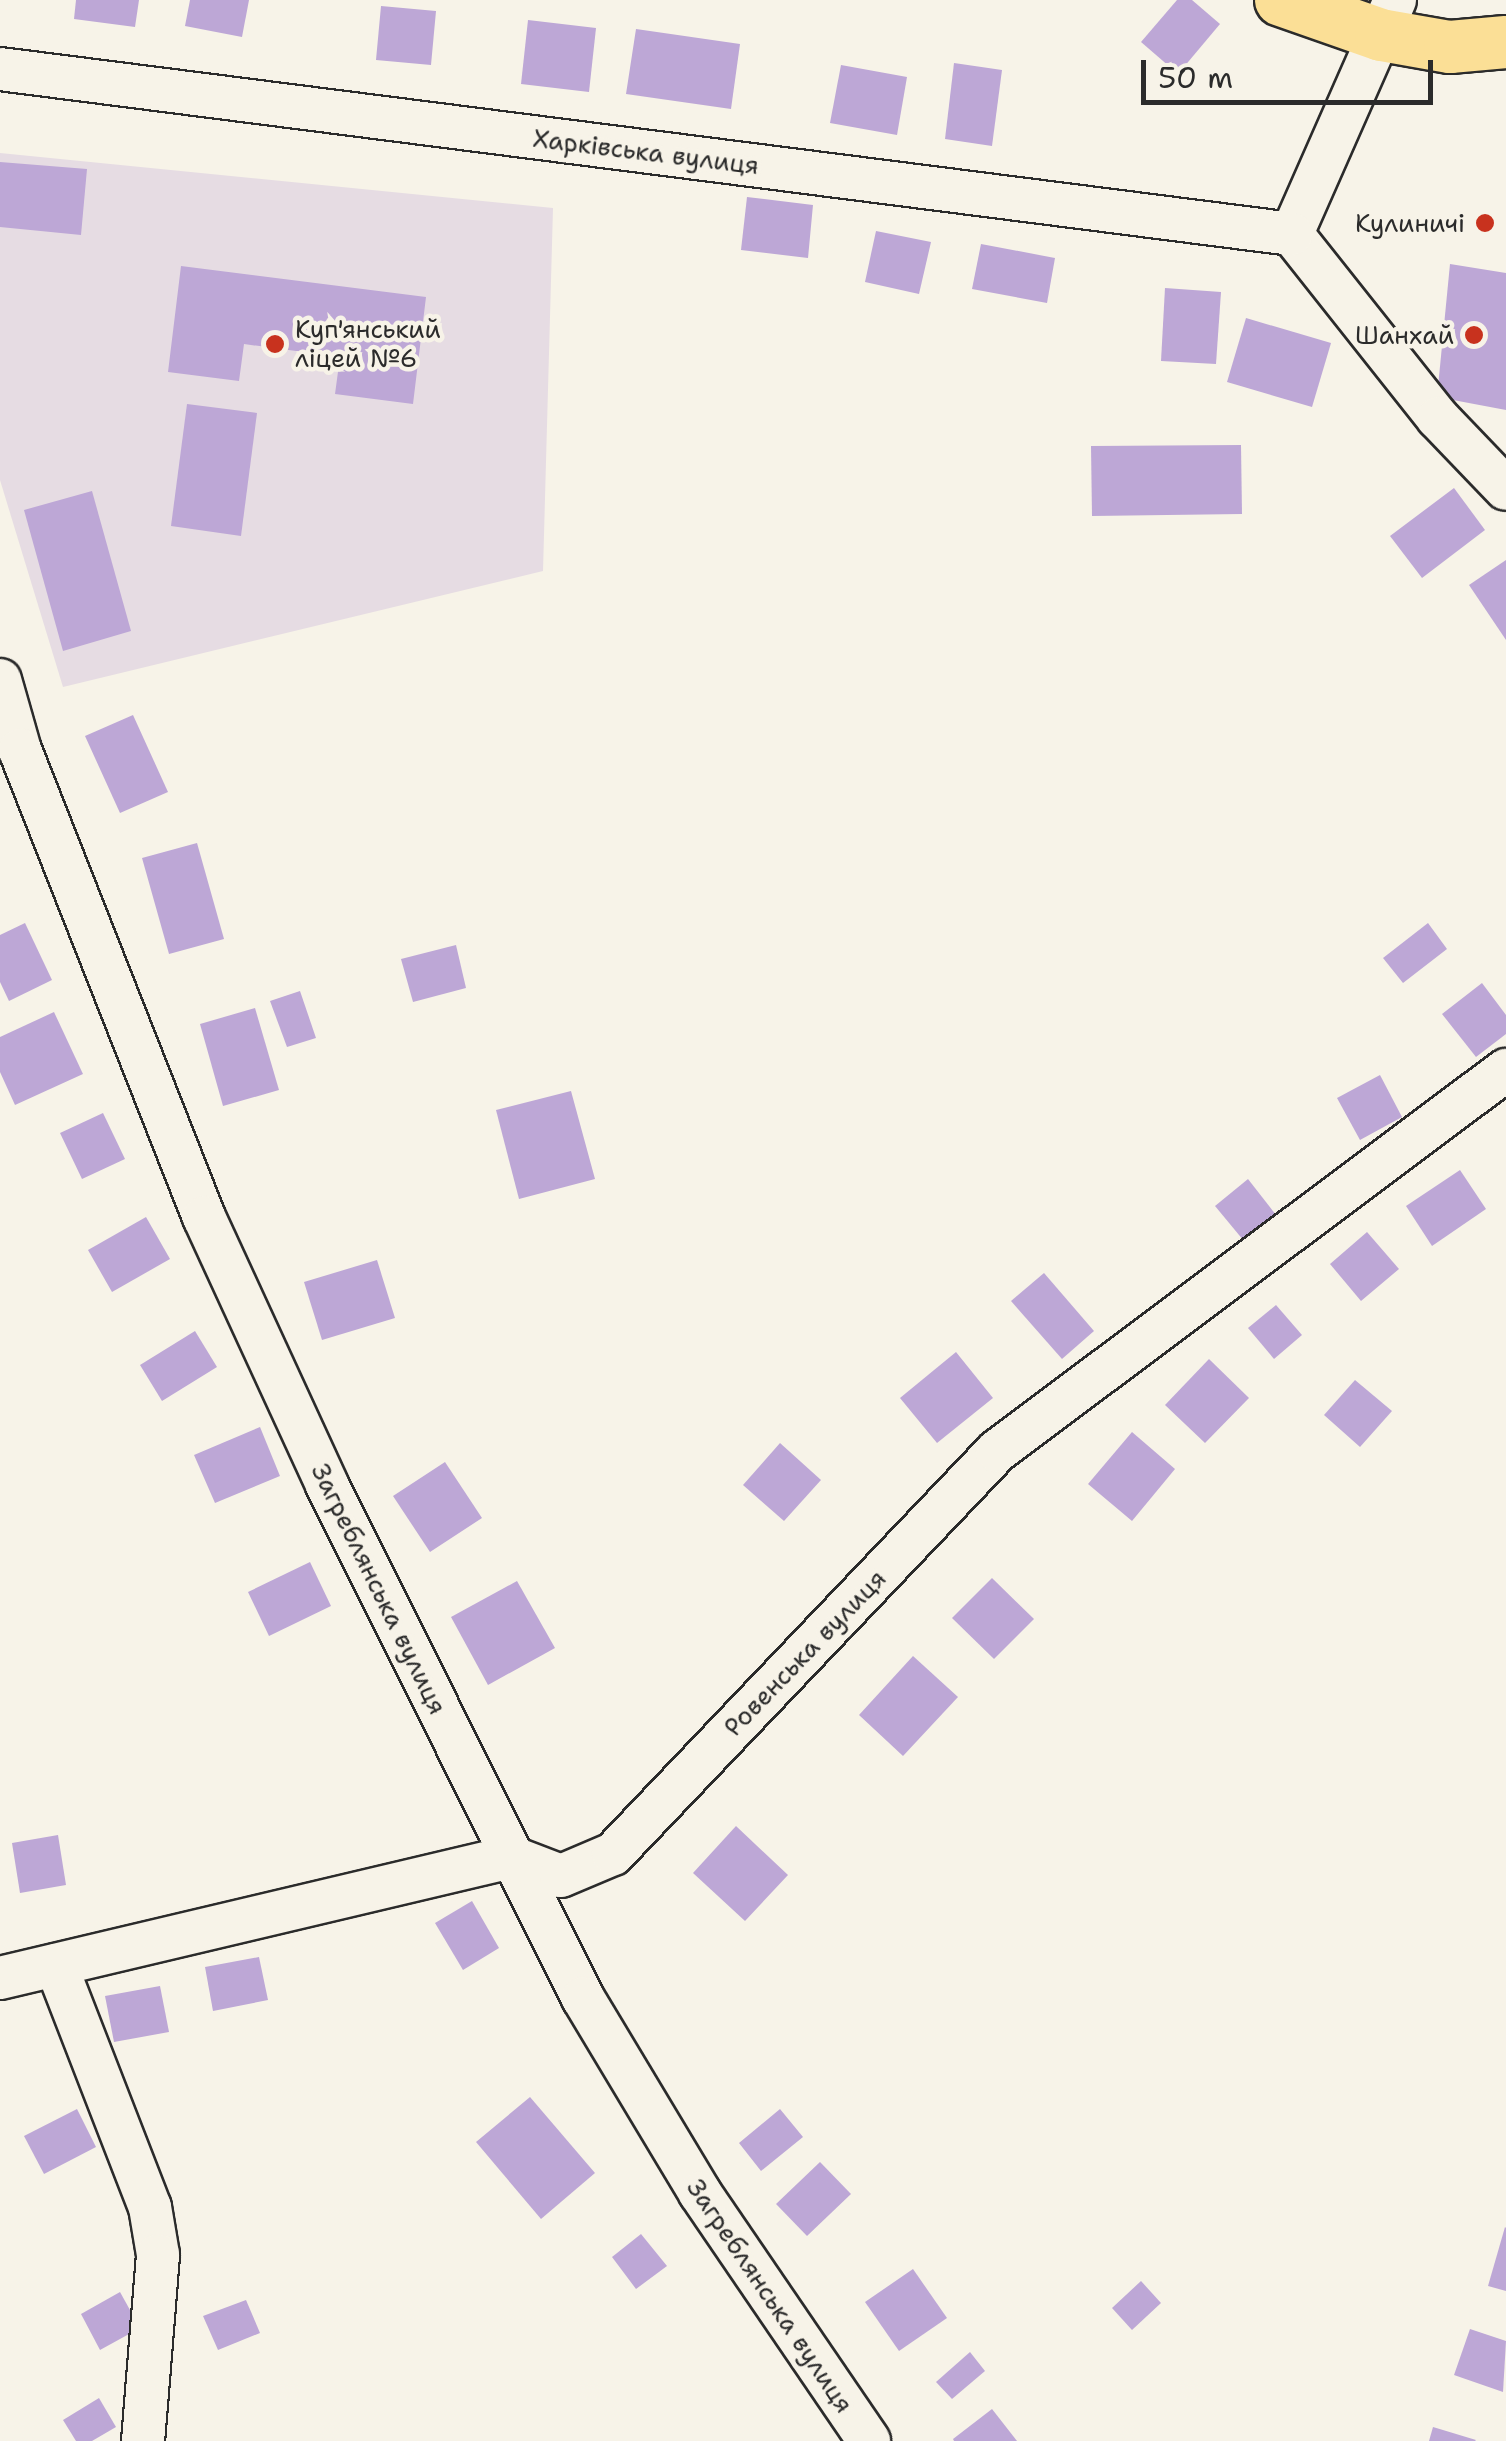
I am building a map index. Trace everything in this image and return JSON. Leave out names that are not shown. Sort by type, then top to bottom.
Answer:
[{"type":"main road","points":[[1281,0],[1388,18],[1450,47],[1506,42]]},
{"type":"street","points":[[1388,18],[1292,234],[1438,418],[1506,488]]},
{"type":"street","name":"Харківська вулиця","points":[[0,69],[1292,234]]},
{"type":"street","name":"Загреблянська вулиця","points":[[0,680],[20,750],[204,1217],[327,1486],[583,1998],[700,2194],[869,2441]]},
{"type":"street","name":"Ровенська вулиця","points":[[511,1856],[561,1876],[613,1854],[997,1451],[1506,1070]]},
{"type":"street","points":[[0,1978],[511,1856]]},
{"type":"street","points":[[56,1965],[150,2207],[158,2255],[143,2441]]},
{"type":"shaded area","name":"Куп'янський ліцей №6","points":[[0,153],[553,208],[543,571],[63,687],[0,480]]},
{"type":"building","points":[[76,0],[139,0],[135,27],[74,19]]},
{"type":"building","points":[[190,0],[249,0],[242,37],[185,26]]},
{"type":"building","points":[[1177,0],[1192,0],[1220,24],[1178,74],[1141,42]]},
{"type":"building","points":[[381,6],[436,11],[431,65],[376,60]]},
{"type":"building","points":[[528,20],[596,28],[589,92],[521,84]]},
{"type":"building","points":[[636,29],[740,44],[731,109],[626,94]]},
{"type":"building","points":[[954,63],[1002,70],[992,146],[945,139]]},
{"type":"building","points":[[841,65],[907,77],[897,135],[830,123]]},
{"type":"building","points":[[0,162],[87,169],[81,235],[0,227]]},
{"type":"building","points":[[747,197],[813,205],[808,258],[741,250]]},
{"type":"building","points":[[876,231],[931,242],[919,294],[865,282]]},
{"type":"building","points":[[981,244],[1055,258],[1047,303],[972,289]]},
{"type":"building","name":"Шанхай","points":[[1450,264],[1506,273],[1506,410],[1437,397]]},
{"type":"building","points":[[181,266],[426,297],[413,404],[335,394],[340,357],[244,344],[239,381],[168,372]]},
{"type":"building","points":[[1165,288],[1221,292],[1216,364],[1161,361]]},
{"type":"building","points":[[1246,318],[1331,343],[1312,407],[1227,382]]},
{"type":"building","points":[[187,404],[257,413],[241,536],[171,526]]},
{"type":"building","points":[[1241,445],[1242,514],[1092,516],[1091,446]]},
{"type":"building","points":[[1454,488],[1485,530],[1422,578],[1390,536]]},
{"type":"building","points":[[92,491],[131,631],[63,651],[24,510]]},
{"type":"building","points":[[1506,560],[1506,640],[1469,585]]},
{"type":"building","points":[[133,715],[168,792],[120,813],[85,736]]},
{"type":"building","points":[[197,843],[224,939],[169,954],[142,858]]},
{"type":"building","points":[[25,923],[52,980],[9,1001],[0,982],[0,935]]},
{"type":"building","points":[[1428,923],[1447,949],[1403,983],[1383,958]]},
{"type":"building","points":[[456,945],[466,988],[413,1002],[401,959]]},
{"type":"building","points":[[1482,983],[1506,1015],[1506,1034],[1476,1057],[1442,1014]]},
{"type":"building","points":[[300,991],[316,1038],[287,1047],[270,1001]]},
{"type":"building","points":[[255,1008],[279,1090],[223,1106],[200,1024]]},
{"type":"building","points":[[54,1012],[83,1074],[15,1105],[0,1072],[0,1037]]},
{"type":"building","points":[[1380,1075],[1402,1117],[1360,1140],[1337,1098]]},
{"type":"building","points":[[571,1091],[595,1179],[519,1199],[496,1110]]},
{"type":"building","points":[[103,1113],[125,1159],[82,1179],[60,1133]]},
{"type":"building","points":[[1460,1170],[1486,1209],[1432,1246],[1406,1206]]},
{"type":"building","points":[[1248,1179],[1276,1215],[1244,1241],[1215,1206]]},
{"type":"building","points":[[146,1217],[170,1259],[112,1292],[88,1250]]},
{"type":"building","points":[[1367,1232],[1399,1269],[1361,1301],[1330,1264]]},
{"type":"building","points":[[377,1260],[395,1318],[322,1340],[304,1282]]},
{"type":"building","points":[[1044,1273],[1094,1331],[1062,1359],[1011,1301]]},
{"type":"building","points":[[1276,1305],[1302,1335],[1274,1359],[1248,1328]]},
{"type":"building","points":[[195,1331],[217,1367],[162,1401],[140,1365]]},
{"type":"building","points":[[956,1352],[993,1398],[937,1443],[900,1398]]},
{"type":"building","points":[[1209,1359],[1249,1398],[1205,1443],[1165,1405]]},
{"type":"building","points":[[1355,1380],[1392,1411],[1360,1447],[1324,1415]]},
{"type":"building","points":[[260,1427],[280,1476],[215,1503],[194,1455]]},
{"type":"building","points":[[1132,1432],[1175,1469],[1132,1521],[1088,1484]]},
{"type":"building","points":[[780,1443],[821,1480],[784,1521],[743,1485]]},
{"type":"building","points":[[445,1462],[482,1518],[430,1552],[393,1496]]},
{"type":"building","points":[[310,1562],[331,1606],[269,1636],[248,1592]]},
{"type":"building","points":[[992,1578],[1034,1619],[994,1659],[952,1618]]},
{"type":"building","points":[[517,1581],[555,1648],[488,1685],[451,1617]]},
{"type":"building","points":[[913,1656],[958,1697],[903,1756],[859,1715]]},
{"type":"building","points":[[736,1826],[788,1875],[745,1921],[693,1873]]},
{"type":"building","points":[[58,1835],[66,1885],[20,1893],[12,1843]]},
{"type":"building","points":[[472,1901],[499,1948],[463,1970],[435,1923]]},
{"type":"building","points":[[259,1957],[268,2000],[213,2011],[205,1967]]},
{"type":"building","points":[[160,1986],[169,2032],[114,2042],[105,1996]]},
{"type":"building","points":[[530,2097],[595,2173],[541,2219],[476,2142]]},
{"type":"building","points":[[77,2109],[96,2147],[44,2174],[24,2136]]},
{"type":"building","points":[[780,2109],[803,2137],[761,2171],[739,2143]]},
{"type":"building","points":[[820,2162],[851,2194],[807,2236],[776,2204]]},
{"type":"building","points":[[1506,2228],[1506,2291],[1488,2286]]},
{"type":"building","points":[[641,2234],[667,2266],[636,2289],[612,2257]]},
{"type":"building","points":[[913,2269],[947,2318],[899,2351],[865,2302]]},
{"type":"building","points":[[1141,2281],[1161,2303],[1132,2330],[1112,2308]]},
{"type":"building","points":[[120,2292],[140,2328],[100,2350],[81,2314]]},
{"type":"building","points":[[246,2300],[260,2333],[218,2350],[203,2316]]},
{"type":"building","points":[[1470,2329],[1506,2341],[1503,2392],[1454,2375]]},
{"type":"building","points":[[970,2352],[985,2371],[952,2399],[936,2382]]},
{"type":"building","points":[[99,2398],[116,2427],[92,2441],[76,2441],[63,2420]]},
{"type":"building","points":[[992,2409],[1017,2441],[954,2441],[953,2439]]},
{"type":"building","points":[[1433,2427],[1476,2440],[1429,2441]]},
{"type":"place","name":"Кулиничі","points":[[1485,223]]},
{"type":"place","name":"Шанхай","points":[[1474,335]]},
{"type":"place","name":"Куп'янський ліцей №6","points":[[275,344]]}]
